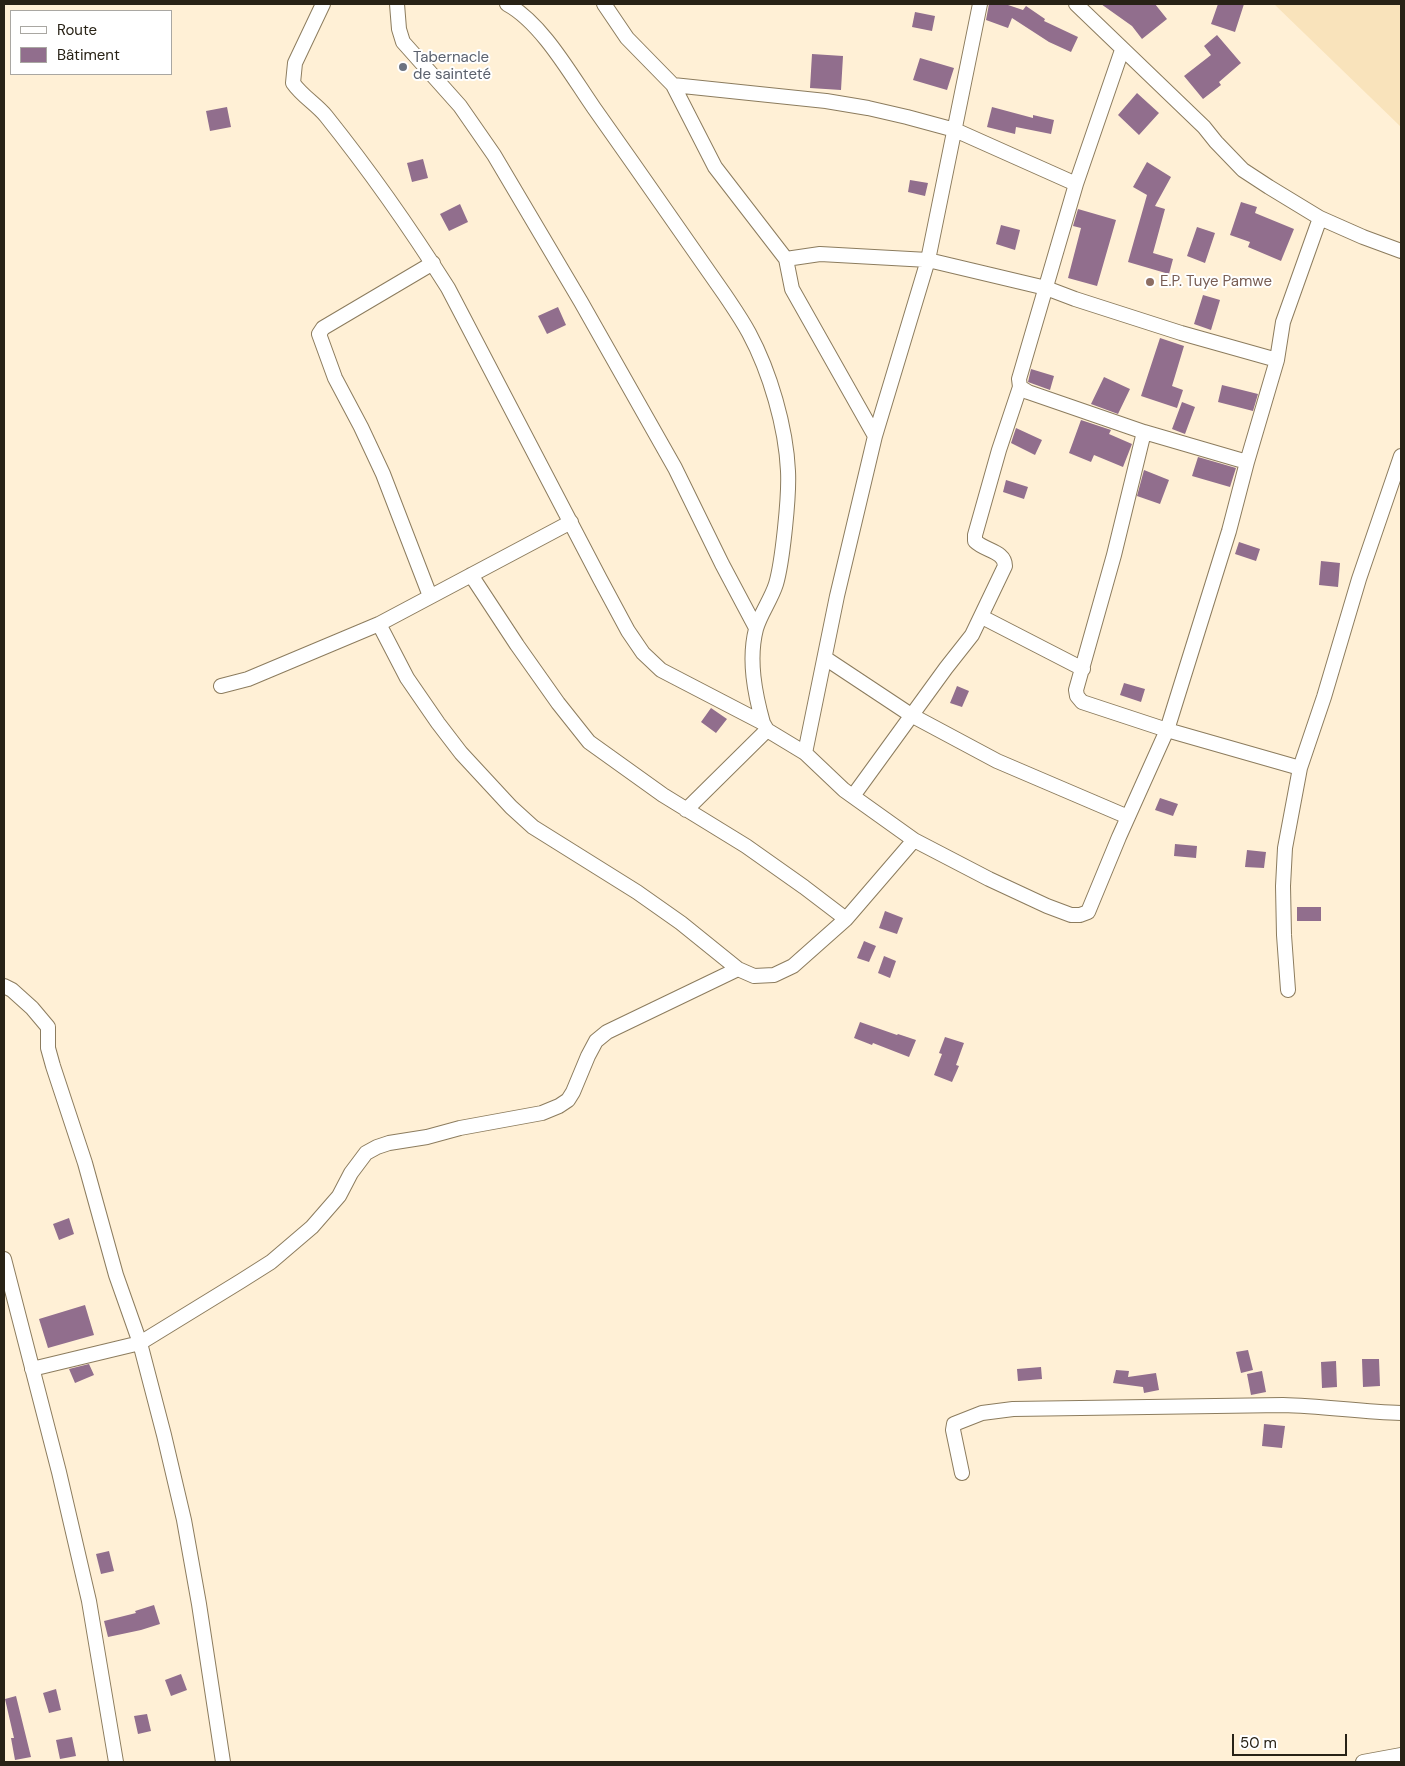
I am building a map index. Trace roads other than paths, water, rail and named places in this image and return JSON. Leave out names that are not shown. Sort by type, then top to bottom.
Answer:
[{"type":"street","points":[[323,4],[295,63],[293,84],[324,114],[384,191],[448,288],[628,631],[643,653],[661,670],[765,726],[805,753],[822,771],[853,796],[914,840],[989,879],[1071,915],[1080,916],[1088,912],[1093,903],[1128,817],[1167,730],[1211,591],[1277,360],[1283,322],[1320,218]]},
{"type":"street","points":[[397,4],[399,30],[403,42],[460,106],[494,155],[581,302],[675,468],[756,628]]},
{"type":"street","points":[[507,4],[534,24],[567,68],[724,294],[748,332],[761,360],[783,436],[788,471],[784,543],[776,584],[756,628],[753,666],[756,696],[765,726]]},
{"type":"street","points":[[604,4],[627,38],[673,85],[715,167],[786,258],[792,290],[875,436]]},
{"type":"street","points":[[805,753],[875,436],[928,260],[980,4]]},
{"type":"street","points":[[1076,4],[1204,127],[1225,153],[1243,170],[1320,218],[1401,251]]},
{"type":"street","points":[[853,796],[911,715],[972,635],[1005,566],[1005,560],[1002,555],[980,546],[975,541],[975,535],[999,450],[1020,387],[1019,378],[1076,184],[1122,50]]},
{"type":"street","points":[[673,85],[859,106],[955,130],[1076,184]]},
{"type":"street","points":[[786,258],[820,254],[928,260],[1046,288],[1181,333],[1277,360]]},
{"type":"street","points":[[430,596],[383,474],[335,378],[319,334],[322,328],[432,264]]},
{"type":"street","points":[[1020,387],[1028,392],[1144,432],[1247,462]]},
{"type":"street","points":[[1144,432],[1114,555],[1076,690],[1077,696],[1082,702],[1167,730],[1300,768]]},
{"type":"street","points":[[1288,990],[1284,935],[1283,886],[1285,848],[1300,768],[1324,697],[1359,579],[1401,456]]},
{"type":"street","points":[[221,686],[248,679],[379,624],[571,522]]},
{"type":"street","points":[[471,575],[517,645],[558,703],[589,742],[686,810],[746,846],[804,886],[846,919]]},
{"type":"street","points":[[982,616],[1083,669]]},
{"type":"street","points":[[379,624],[407,678],[438,723],[461,753],[511,807],[533,827],[629,887],[681,923],[738,969],[754,976],[774,975],[793,966],[846,919],[914,840]]},
{"type":"street","points":[[825,658],[911,715],[997,762],[1128,817]]},
{"type":"street","points":[[686,810],[765,726]]},
{"type":"street","points":[[32,1369],[140,1343],[241,1281],[296,1242],[327,1212],[339,1196],[351,1172],[366,1153],[377,1146],[542,1112],[559,1106],[568,1100],[596,1041],[606,1032],[738,969]]},
{"type":"street","points":[[4,986],[12,990],[32,1008],[48,1027],[48,1048],[53,1066],[86,1164],[116,1275],[140,1343],[184,1520],[206,1644],[223,1762]]},
{"type":"street","points":[[4,1259],[59,1472],[89,1601],[116,1762]]},
{"type":"street","points":[[962,1474],[954,1424],[982,1413],[1040,1408],[1276,1405],[1309,1405],[1401,1413]]},
{"type":"street","points":[[1363,1762],[1394,1758]]},
{"type":"place","name":"Tabernacle de sainteté","points":[[403,67]]},
{"type":"place","name":"E.P. Tuye Pamwe","points":[[1150,282]]}]
